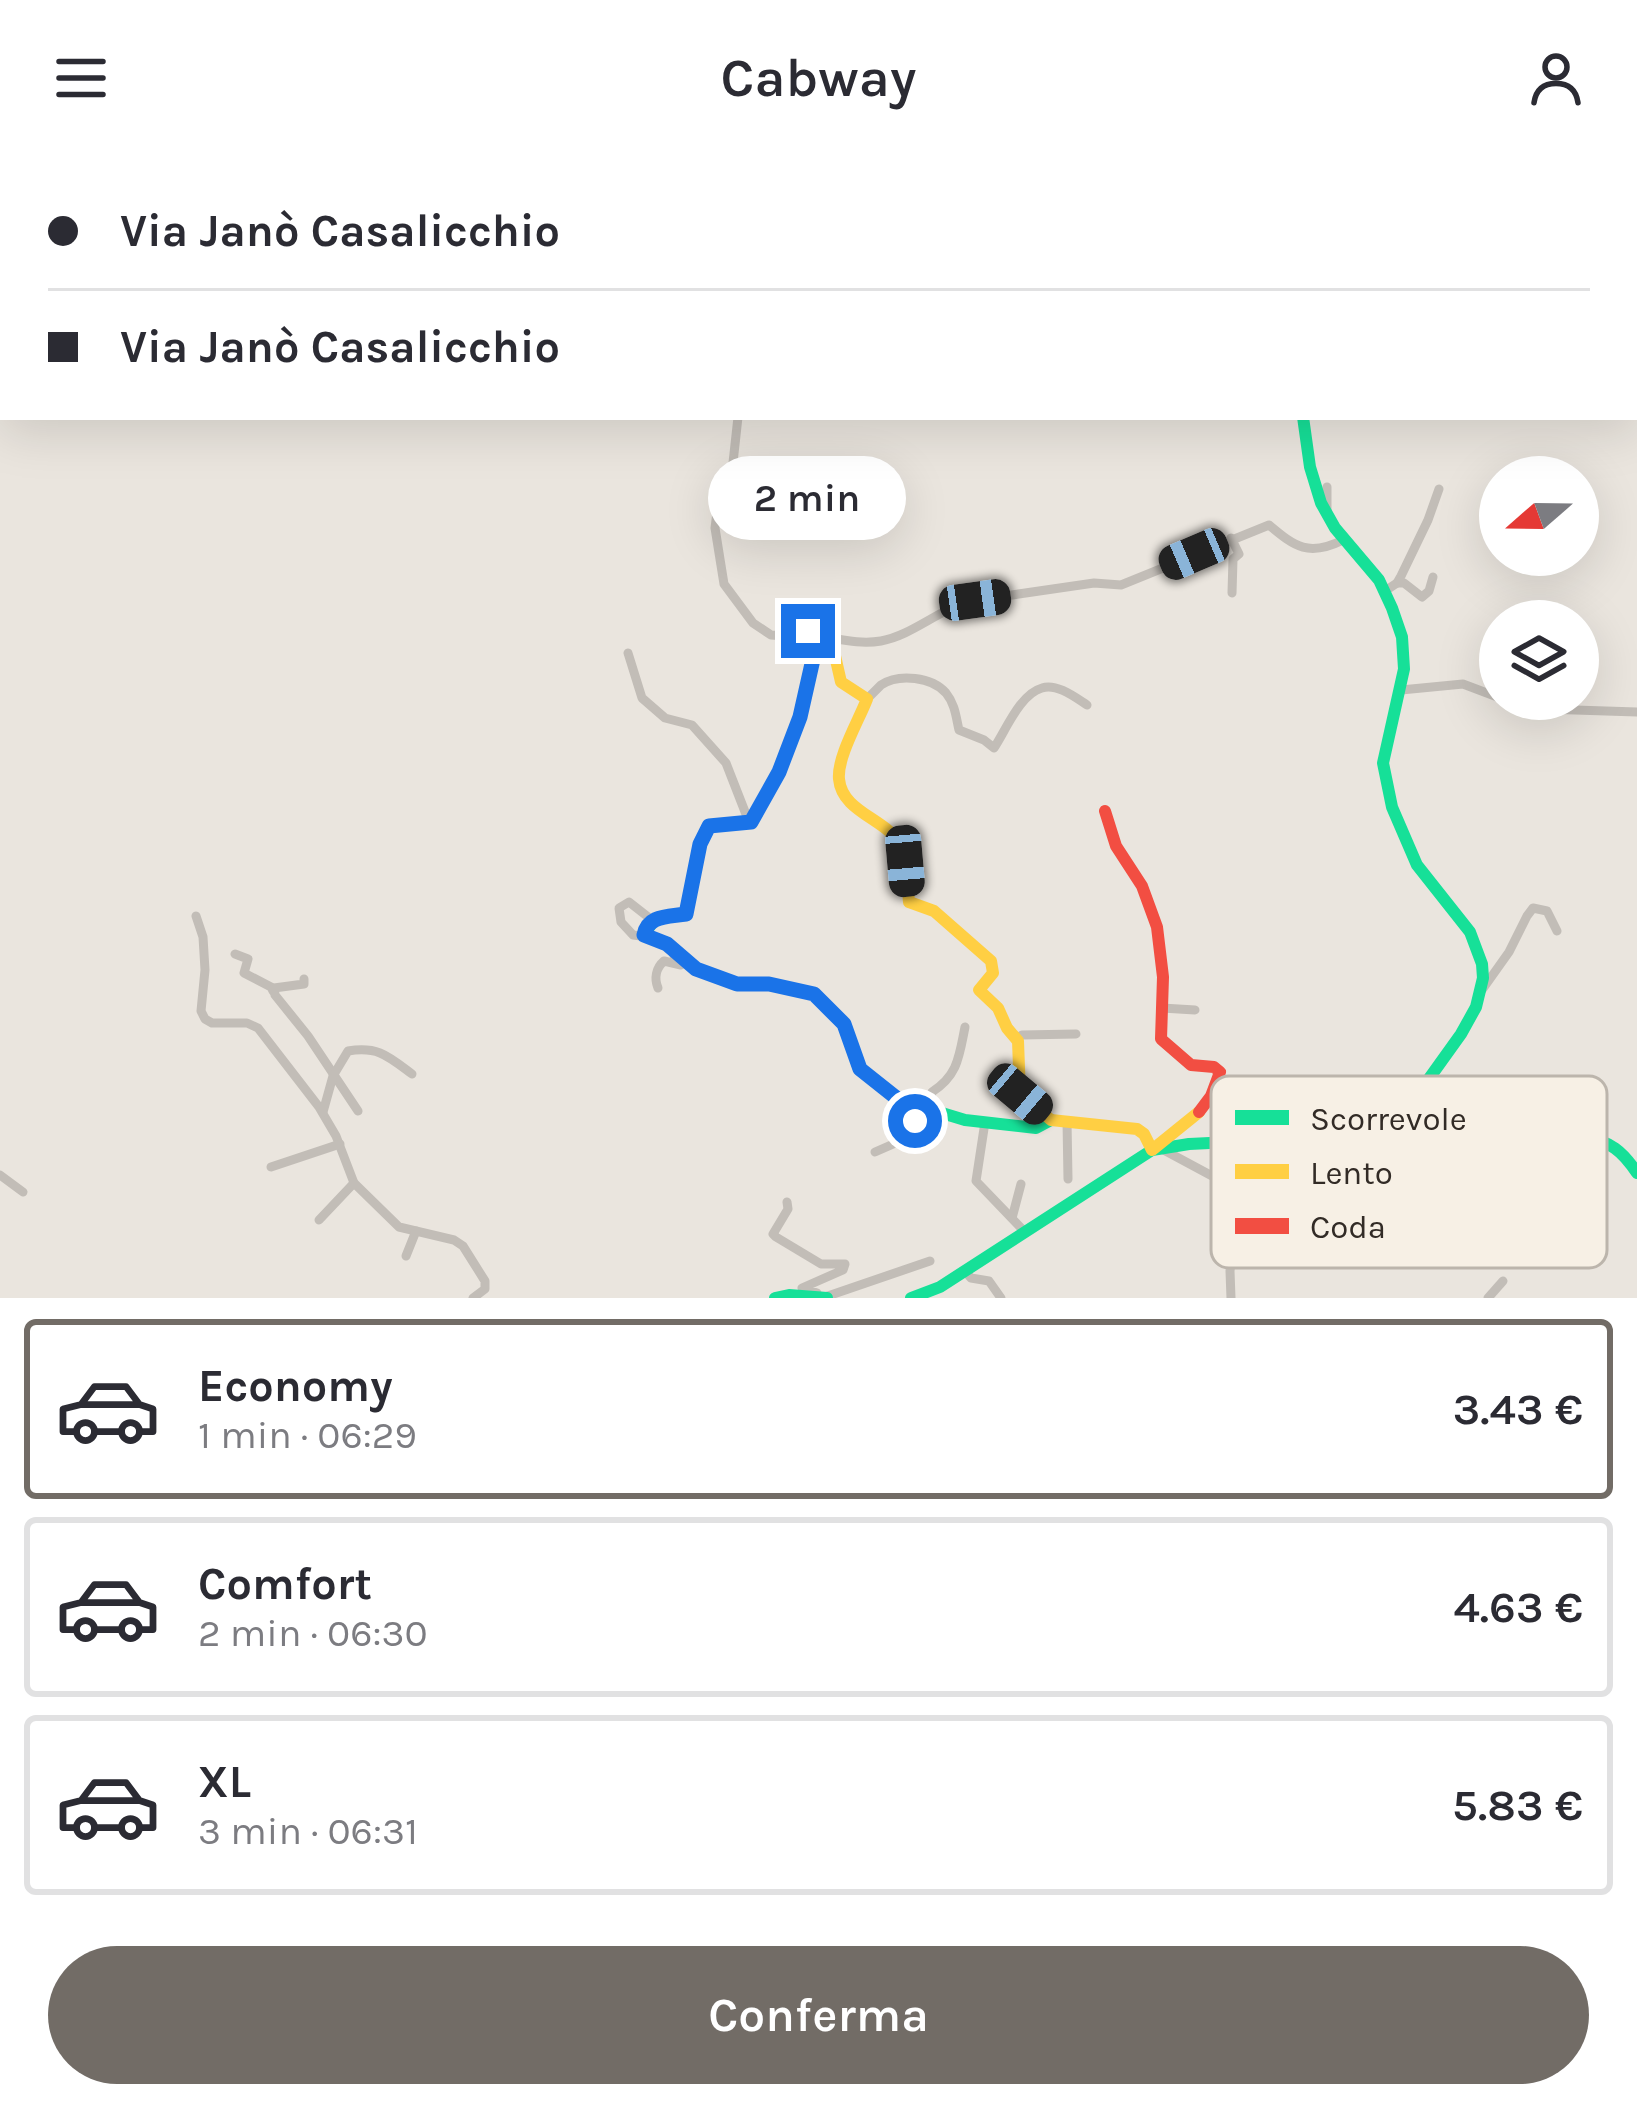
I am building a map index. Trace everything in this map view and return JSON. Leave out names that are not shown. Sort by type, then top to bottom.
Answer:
[{"type":"street","points":[[738,420],[731,481],[715,528],[724,584],[753,623],[771,634],[785,636],[822,626],[831,638],[841,682],[867,699]]},
{"type":"street","points":[[1303,420],[1313,479],[1327,516],[1343,540],[1391,587],[1406,658],[1382,766],[1390,797],[1416,867],[1472,935],[1484,972],[1466,1027],[1431,1076]]},
{"type":"street","points":[[1327,487],[1327,516]]},
{"type":"street","points":[[1391,587],[1428,520],[1439,489]]},
{"type":"street","points":[[831,638],[884,641],[970,601],[1094,584],[1121,585],[1269,524],[1296,547],[1321,548],[1343,540]]},
{"type":"street","points":[[1231,538],[1239,554],[1233,559],[1232,593]]},
{"type":"street","points":[[1391,587],[1404,583],[1424,597],[1433,577]]},
{"type":"street","points":[[749,822],[779,772],[800,717],[816,646],[808,631]]},
{"type":"street","points":[[628,652],[642,698],[665,718],[692,725],[726,764],[749,822]]},
{"type":"street","points":[[1051,1120],[1019,1092],[1016,1039],[998,1008],[980,990],[993,973],[992,962],[934,911],[908,902],[899,842],[846,797],[839,778],[867,699],[880,686],[903,678],[934,684],[950,697],[959,730],[994,748],[1026,700],[1041,688],[1067,693],[1087,705]]},
{"type":"street","points":[[1401,690],[1463,684],[1479,690]]},
{"type":"street","points":[[1599,711],[1637,712]]},
{"type":"street","points":[[1105,811],[1116,845],[1142,886],[1157,927],[1163,977],[1161,1039],[1179,1059],[1204,1070],[1214,1067],[1220,1076]]},
{"type":"street","points":[[749,822],[709,826],[700,844],[686,914],[652,920],[644,935],[671,947],[696,969],[737,984],[769,984],[814,994],[844,1024],[860,1069],[899,1100],[964,1120],[1036,1128],[1051,1120],[1134,1128],[1156,1149],[1211,1176]]},
{"type":"street","points":[[649,937],[633,935],[621,922],[619,908],[629,902],[652,920]]},
{"type":"street","points":[[1479,994],[1533,908],[1547,910],[1557,931]]},
{"type":"street","points":[[196,916],[205,970],[201,1011],[206,1019],[258,1028],[322,1113],[354,1183],[399,1227],[463,1246],[484,1281],[485,1289],[473,1298]]},
{"type":"street","points":[[658,988],[656,974],[664,961],[682,965],[671,947]]},
{"type":"street","points":[[235,954],[248,959],[244,973],[271,987],[358,1112]]},
{"type":"street","points":[[273,991],[304,984],[304,979]]},
{"type":"street","points":[[1162,1008],[1195,1010]]},
{"type":"street","points":[[875,1152],[907,1138],[932,1092],[950,1079],[965,1027]]},
{"type":"street","points":[[1016,1039],[1076,1034]]},
{"type":"street","points":[[322,1113],[333,1076],[347,1051],[370,1048],[412,1074]]},
{"type":"street","points":[[911,1298],[940,1287],[1156,1149],[1211,1096]]},
{"type":"street","points":[[1066,1121],[1068,1179]]},
{"type":"street","points":[[985,1122],[976,1181],[1025,1232]]},
{"type":"street","points":[[1607,1141],[1622,1150],[1637,1173]]},
{"type":"street","points":[[271,1167],[340,1144]]},
{"type":"street","points":[[1156,1149],[1211,1144]]},
{"type":"street","points":[[0,1175],[23,1192]]},
{"type":"street","points":[[319,1220],[354,1183]]},
{"type":"street","points":[[1012,1218],[1021,1184]]},
{"type":"street","points":[[787,1202],[788,1209],[773,1234],[821,1264],[845,1264],[843,1270],[802,1288],[825,1297]]},
{"type":"street","points":[[406,1256],[416,1231]]},
{"type":"street","points":[[775,1298],[825,1297],[930,1261]]},
{"type":"street","points":[[1231,1298],[1232,1268]]},
{"type":"street","points":[[965,1271],[971,1278],[989,1281],[1001,1298]]},
{"type":"street","points":[[1488,1298],[1503,1281]]},
{"type":"traffic: fast","points":[[1303,420],[1321,503],[1335,528],[1379,580],[1402,637],[1404,669],[1383,763],[1392,807],[1417,865],[1470,932],[1482,964],[1476,1007],[1431,1076]]},
{"type":"traffic: fast","points":[[833,647],[822,626],[809,631],[816,646],[800,717],[779,773],[751,822],[709,826],[700,844],[686,913],[654,920],[644,935],[667,943],[696,969],[737,984],[768,984],[814,994],[844,1025],[859,1069],[899,1100],[965,1120],[1036,1128],[1051,1120]]},
{"type":"traffic: fast","points":[[911,1298],[940,1287],[1152,1150],[1211,1143]]},
{"type":"traffic: fast","points":[[1607,1144],[1637,1173]]},
{"type":"traffic: fast","points":[[775,1298],[827,1298]]},
{"type":"traffic: slow","points":[[833,647],[841,682],[867,699],[841,760],[842,791],[901,846],[909,902],[934,911],[991,961],[993,973],[979,990],[998,1008],[1018,1041],[1020,1094],[1051,1120],[1137,1129],[1152,1150],[1199,1112]]},
{"type":"traffic: jam","points":[[1105,811],[1116,846],[1142,886],[1157,927],[1163,977],[1161,1039],[1191,1065],[1214,1067],[1218,1076]]},
{"type":"traffic: jam","points":[[1199,1112],[1211,1096]]},
{"type":"route","points":[[808,631],[816,646],[800,717],[759,811],[751,822],[709,826],[700,844],[686,914],[652,920],[644,935],[667,944],[696,969],[737,984],[769,984],[814,994],[844,1024],[860,1069],[899,1100],[919,1106],[915,1121]]}]
